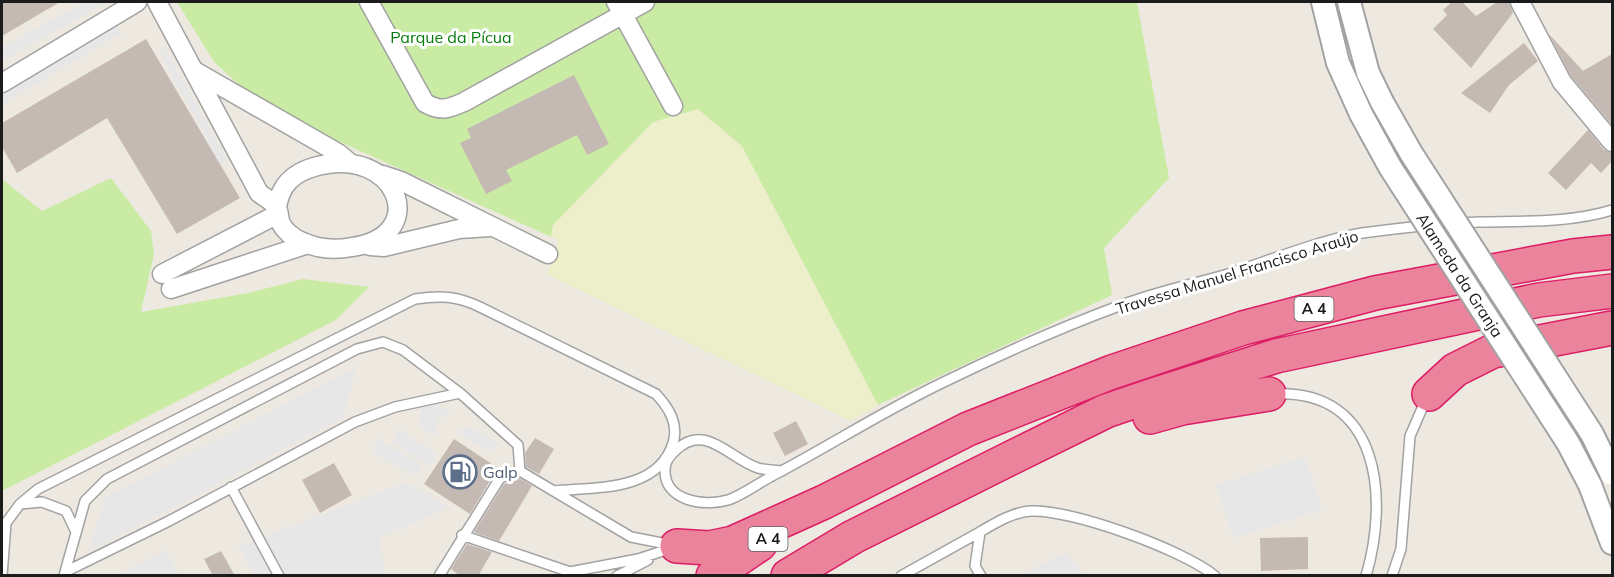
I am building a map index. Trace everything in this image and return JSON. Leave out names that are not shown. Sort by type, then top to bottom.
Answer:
[{"type":"highway","name":"A 4","points":[[713,576],[824,502],[968,429],[1112,372],[1243,328],[1375,293],[1572,255],[1612,252]]},
{"type":"highway","name":"A 4","points":[[788,576],[853,537],[1106,411],[1276,356],[1539,300],[1612,291]]},
{"type":"highway","points":[[1429,394],[1455,370],[1493,351],[1612,328]]},
{"type":"highway","points":[[1009,459],[1182,408],[1269,394]]},
{"type":"highway","points":[[677,546],[709,549],[733,543],[824,502]]},
{"type":"street","points":[[2,83],[137,2]]},
{"type":"street","points":[[157,2],[259,194],[277,211],[281,224],[288,232],[308,244],[340,249],[365,245],[382,238],[392,227],[396,215],[396,196],[383,176]]},
{"type":"street","points":[[369,2],[425,103],[438,110],[447,110],[464,102],[619,8],[645,2]]},
{"type":"street","name":"Alameda da Granja","points":[[1323,2],[1338,63],[1361,114],[1390,167],[1568,443],[1590,485],[1612,543]]},
{"type":"street","name":"Alameda da Granja","points":[[1349,2],[1368,73],[1382,102],[1411,153],[1592,435],[1612,475]]},
{"type":"street","points":[[1520,2],[1562,82],[1612,142]]},
{"type":"street","points":[[619,8],[673,106]]},
{"type":"street","points":[[192,69],[338,153],[350,163],[401,181],[548,254]]},
{"type":"street","points":[[308,244],[167,281],[277,211],[283,187],[295,175],[327,164],[350,163]]},
{"type":"street","points":[[365,245],[384,247],[459,229],[491,227]]},
{"type":"lane","name":"Travessa Manuel Francisco Araújo","points":[[20,504],[38,489],[416,299],[440,295],[458,297],[656,394],[670,410],[675,436],[665,468],[668,485],[681,499],[700,502],[728,500],[883,412],[1022,345],[1130,302],[1359,234],[1437,224],[1536,222],[1595,215],[1612,210]]},
{"type":"lane","points":[[65,574],[85,501],[107,479],[357,349],[383,342],[403,350],[460,393],[518,445],[520,471]]},
{"type":"lane","points":[[65,574],[355,422],[395,407],[460,393]]},
{"type":"lane","points":[[1269,394],[1287,393],[1317,398],[1340,412],[1364,440],[1376,476],[1377,492],[1373,553],[1366,576]]},
{"type":"lane","points":[[1392,576],[1401,549],[1410,436],[1429,394]]},
{"type":"lane","points":[[554,491],[624,484],[653,474],[683,443],[694,439],[713,442],[758,468],[782,471]]},
{"type":"lane","points":[[439,576],[462,535],[500,478],[520,471],[631,537],[677,546]]},
{"type":"lane","points":[[231,487],[279,576]]},
{"type":"lane","points":[[2,576],[6,522],[20,504],[42,502],[66,511],[76,532]]},
{"type":"lane","points":[[901,576],[1001,520],[1028,511],[1057,512],[1107,527],[1192,560],[1215,576]]},
{"type":"lane","points":[[980,532],[975,566],[981,576]]},
{"type":"lane","points":[[462,535],[570,572],[638,559],[677,546]]},
{"type":"lane","points":[[617,576],[677,546]]},
{"type":"green space","name":"Parque da Pícua","points":[[177,2],[1137,2],[1169,178],[1104,248],[1112,295],[878,405],[742,146],[698,109],[653,122],[553,225],[551,237],[327,136],[247,92],[214,62]]},
{"type":"green space","points":[[698,109],[742,146],[878,405],[851,421],[546,274],[556,256],[558,239],[551,237],[553,225],[653,122]]},
{"type":"green space","points":[[111,178],[151,231],[154,254],[141,312],[248,293],[303,279],[369,287],[336,320],[2,491],[2,179],[42,211]]},
{"type":"shaded area","points":[[86,2],[104,4],[2,61],[2,47]]},
{"type":"shaded area","points":[[116,25],[121,33],[2,104],[2,92]]},
{"type":"shaded area","points":[[165,48],[227,159],[221,165],[159,51]]},
{"type":"shaded area","points":[[356,367],[344,417],[88,552],[106,497]]},
{"type":"shaded area","points":[[434,402],[451,413],[437,420],[437,437],[419,426],[421,408]]},
{"type":"shaded area","points":[[470,426],[500,444],[489,452],[456,431]]},
{"type":"shaded area","points":[[399,430],[438,454],[430,466],[392,442]]},
{"type":"shaded area","points":[[378,439],[423,465],[416,477],[371,452]]},
{"type":"shaded area","points":[[1305,457],[1322,510],[1233,538],[1216,485]]},
{"type":"shaded area","points":[[407,482],[449,507],[379,538],[385,575],[255,575],[239,546]]},
{"type":"shaded area","points":[[165,550],[180,575],[116,575]]},
{"type":"shaded area","points":[[1066,553],[1085,575],[1022,575]]},
{"type":"building","points":[[2,2],[60,2],[2,36]]},
{"type":"building","points":[[1452,2],[1462,2],[1476,16],[1497,2],[1509,2],[1513,13],[1471,68],[1433,29],[1447,15],[1443,10]]},
{"type":"building","points":[[1549,34],[1583,71],[1612,54],[1612,125],[1571,76]]},
{"type":"building","points":[[146,39],[240,198],[177,234],[107,118],[17,173],[2,147],[2,123]]},
{"type":"building","points":[[1524,43],[1538,61],[1509,85],[1490,113],[1461,93]]},
{"type":"building","points":[[574,75],[609,144],[587,155],[577,135],[506,170],[512,181],[486,194],[460,143],[471,138],[467,129]]},
{"type":"building","points":[[1588,130],[1604,150],[1612,153],[1612,161],[1601,173],[1591,163],[1566,190],[1548,173]]},
{"type":"building","points":[[796,421],[808,444],[785,456],[773,433]]},
{"type":"building","points":[[535,438],[554,449],[539,474],[526,467],[525,453]]},
{"type":"building","name":"Galp","points":[[454,439],[501,470],[494,474],[470,514],[424,484]]},
{"type":"building","points":[[334,463],[352,495],[320,513],[302,480]]},
{"type":"building","points":[[519,478],[532,486],[499,541],[474,532],[504,484]]},
{"type":"building","points":[[1308,537],[1308,569],[1261,571],[1260,538]]},
{"type":"building","points":[[467,544],[492,552],[478,576],[460,576],[451,569]]},
{"type":"building","points":[[221,551],[235,576],[213,576],[204,559]]},
{"type":"place","name":"Galp","points":[[460,472]]}]
